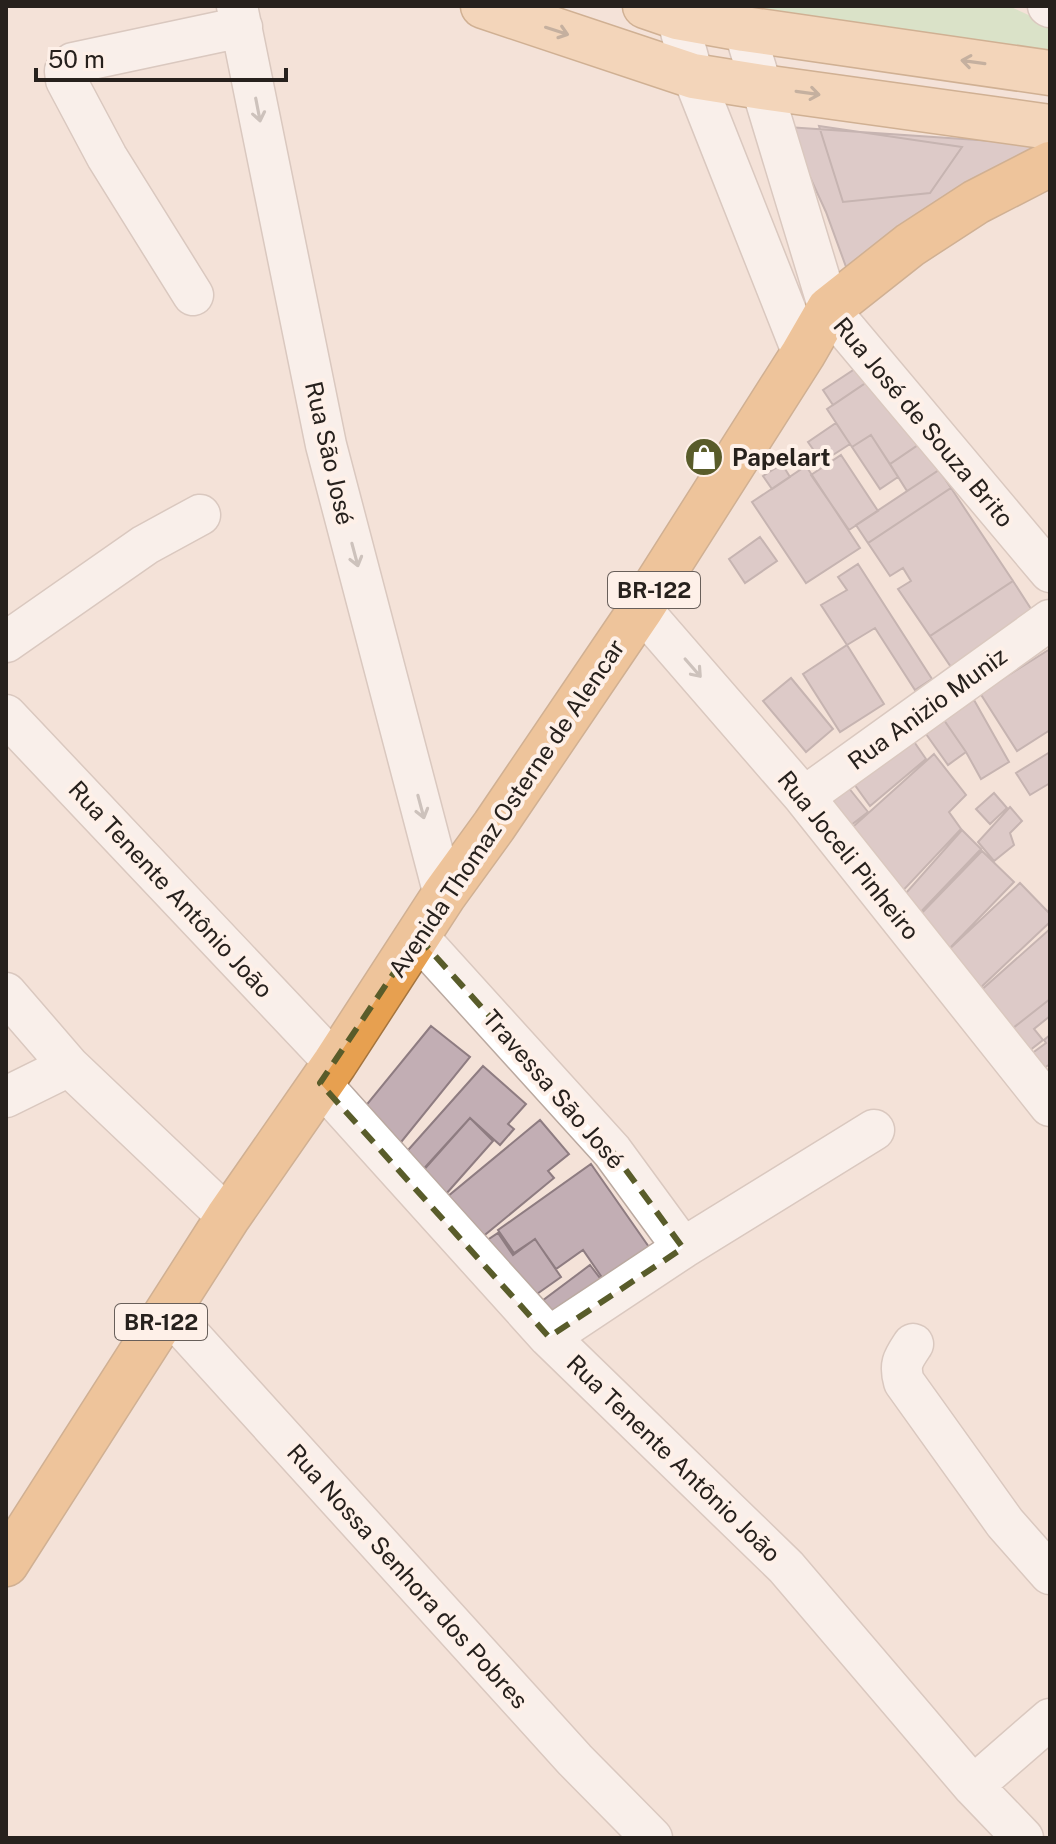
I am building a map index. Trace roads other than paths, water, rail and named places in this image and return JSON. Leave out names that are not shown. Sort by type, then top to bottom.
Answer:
[{"type":"highway","name":"Avenida Thomaz Osterne de Alencar","points":[[327,1073],[444,895],[641,609],[829,309],[923,237],[976,202],[1050,164]]},
{"type":"highway","name":"BR-122","points":[[6,1564],[228,1217],[327,1073]]},
{"type":"main road","points":[[483,6],[693,76],[1050,127]]},
{"type":"main road","points":[[661,12],[744,29],[1050,73]]},
{"type":"street","points":[[661,12],[693,76],[803,354]]},
{"type":"street","points":[[193,295],[107,157],[66,80],[65,71],[73,63],[239,17]]},
{"type":"street","name":"Rua São José","points":[[239,17],[326,445],[444,895]]},
{"type":"street","points":[[744,29],[829,309]]},
{"type":"street","name":"Rua José de Souza Brito","points":[[829,309],[1049,568]]},
{"type":"street","points":[[6,642],[145,545],[200,515]]},
{"type":"street","name":"Rua Joceli Pinheiro","points":[[641,609],[804,797],[1050,1106]]},
{"type":"street","name":"Rua Anizio Muniz","points":[[804,797],[1050,620]]},
{"type":"street","name":"Rua Tenente Antônio João","points":[[6,715],[327,1073],[549,1337],[786,1567],[973,1786],[1023,1838]]},
{"type":"street","name":"Travessa São José","points":[[418,937],[612,1151],[683,1248]]},
{"type":"street","points":[[6,993],[69,1066],[228,1217]]},
{"type":"street","points":[[6,1097],[69,1066]]},
{"type":"street","points":[[549,1337],[683,1248],[874,1130]]},
{"type":"street","name":"Rua Nossa Senhora dos Pobres","points":[[168,1311],[575,1760],[652,1838]]},
{"type":"street","points":[[913,1344],[903,1359],[901,1371],[904,1382],[1005,1523],[1050,1574]]},
{"type":"street","points":[[973,1786],[1050,1719]]},
{"type":"place","name":"Papelart","points":[[704,457]]}]
